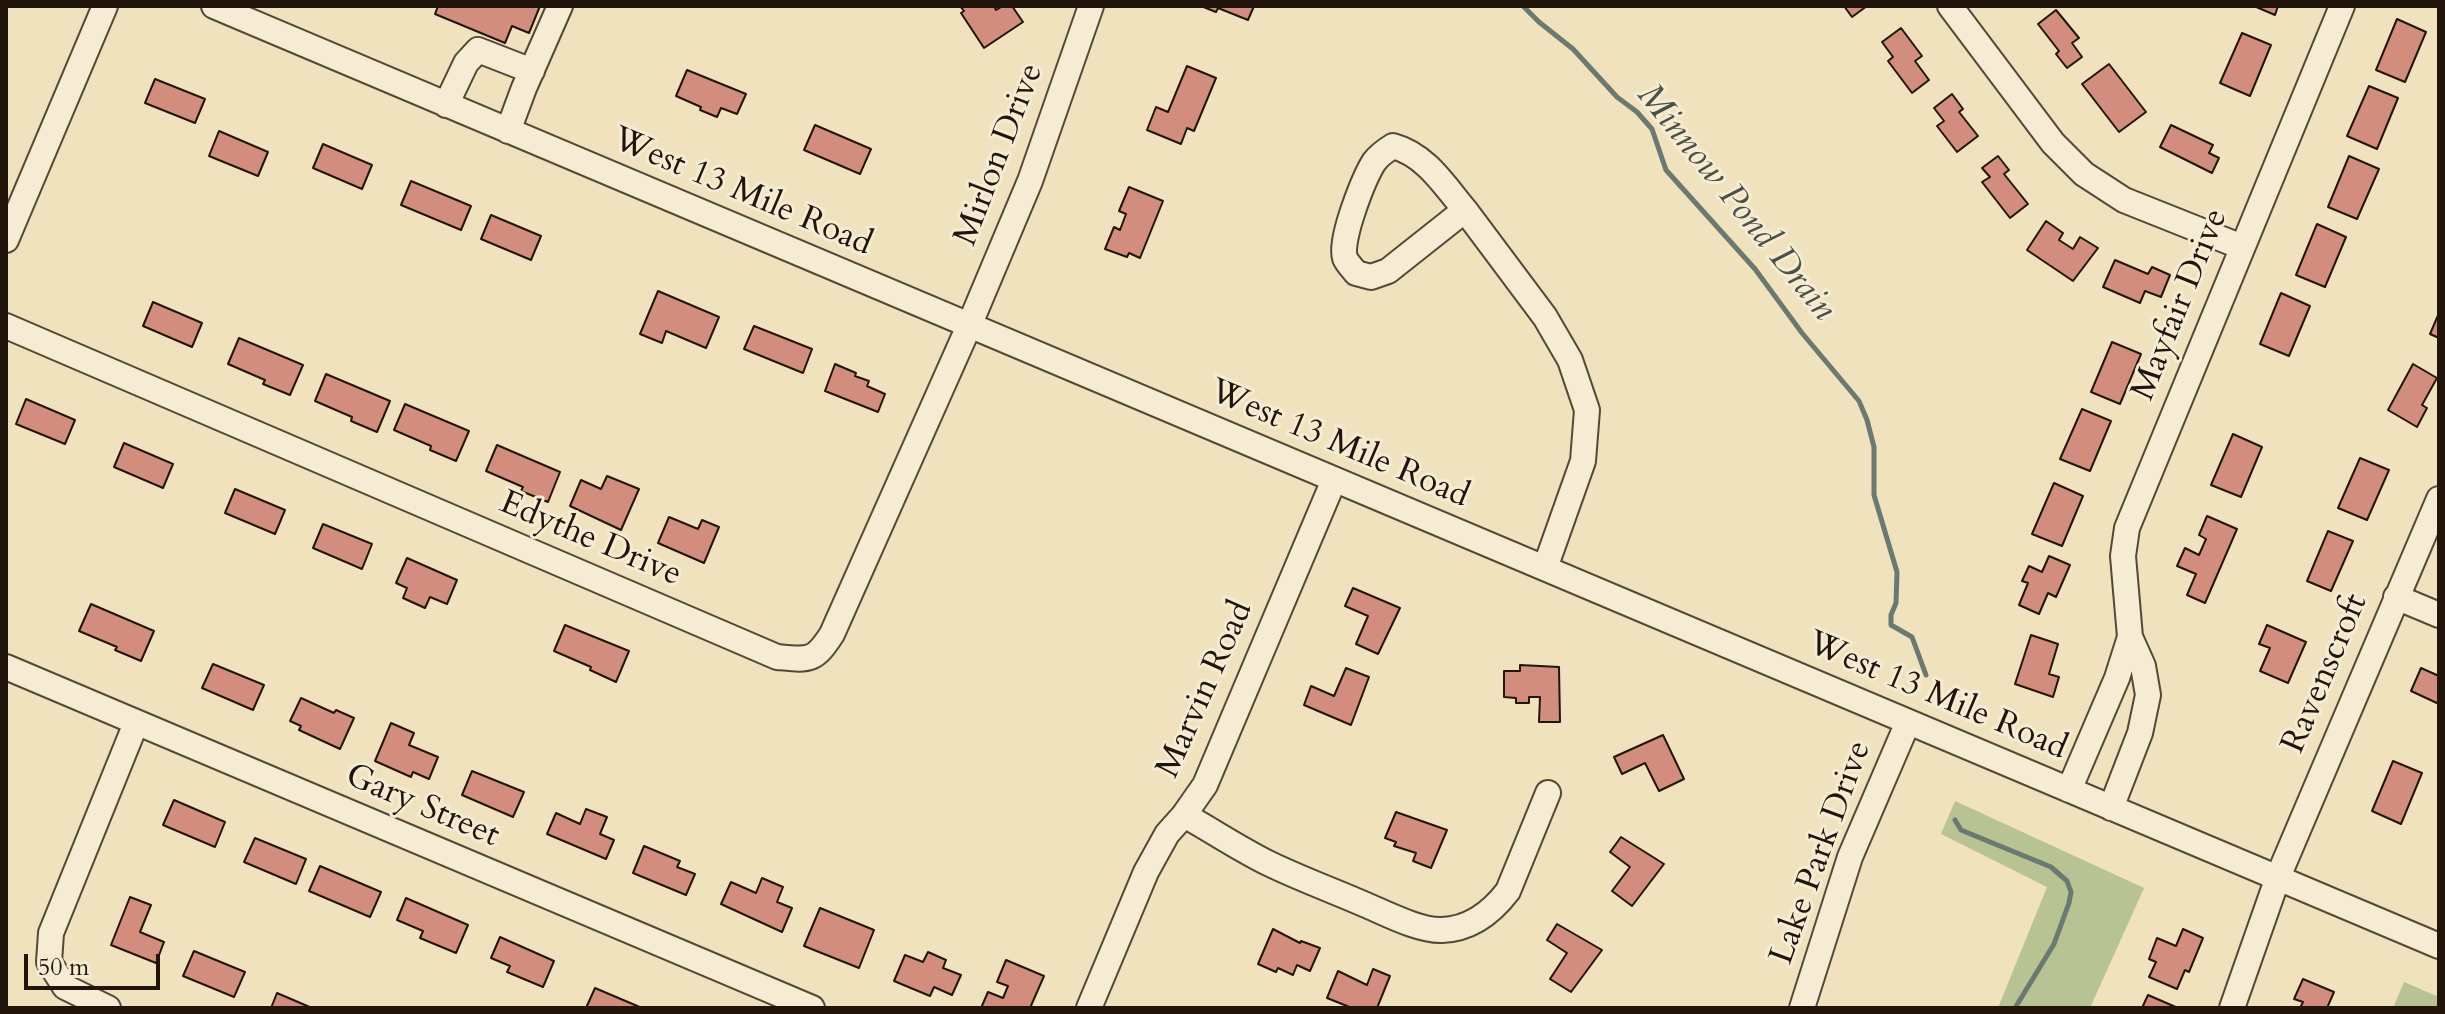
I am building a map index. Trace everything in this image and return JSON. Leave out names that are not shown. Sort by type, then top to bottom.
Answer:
[{"type":"street","points":[[6,240],[14,199],[105,6]]},
{"type":"street","name":"West 13 Mile Road","points":[[214,6],[2439,946]]},
{"type":"street","points":[[508,131],[560,6]]},
{"type":"street","name":"Mirlon Drive","points":[[969,326],[1030,181],[1091,6]]},
{"type":"street","points":[[1950,6],[2053,143],[2084,174],[2124,200],[2242,247]]},
{"type":"street","name":"Mayfair Drive","points":[[2111,808],[2140,733],[2148,695],[2143,666],[2130,637],[2123,556],[2127,528],[2342,6]]},
{"type":"street","points":[[446,105],[466,63],[478,50],[532,71]]},
{"type":"street","points":[[1465,210],[1388,271],[1371,277],[1356,273],[1345,257],[1344,243],[1373,164],[1393,146],[1418,157],[1465,210],[1545,317],[1570,360],[1587,410],[1583,461],[1545,568]]},
{"type":"street","name":"Edythe Drive","points":[[6,326],[777,657],[805,660],[820,652],[832,634],[969,326]]},
{"type":"street","name":"Marvin Road","points":[[1089,1008],[1146,872],[1167,834],[1205,785],[1334,480]]},
{"type":"street","name":"Ravenscroft","points":[[2232,1008],[2278,877],[2439,499]]},
{"type":"street","points":[[2396,597],[2439,615]]},
{"type":"street","name":"Mayfair Drive","points":[[2069,790],[2117,678],[2130,637]]},
{"type":"street","name":"Gary Street","points":[[6,667],[812,1008]]},
{"type":"street","name":"Lake Park Drive","points":[[1802,1008],[1850,857],[1908,722]]},
{"type":"street","points":[[108,1008],[65,987],[49,962],[51,933],[136,723]]},
{"type":"street","points":[[1184,815],[1269,863],[1390,915],[1432,930],[1443,930],[1471,923],[1498,904],[1512,883],[1548,793]]},
{"type":"green space","points":[[1955,801],[2144,888],[2090,1008],[1998,1008],[2047,887],[1941,834]]},
{"type":"green space","points":[[2404,982],[2439,997],[2439,1008],[2393,1008]]},
{"type":"building","points":[[438,6],[540,6],[529,33],[512,26],[505,43],[435,14]]},
{"type":"building","points":[[960,6],[994,6],[996,10],[1012,6],[1023,22],[984,48],[961,13],[964,11]]},
{"type":"building","points":[[1201,6],[1254,6],[1248,20],[1218,8],[1216,12]]},
{"type":"building","points":[[1844,6],[1867,6],[1852,17]]},
{"type":"building","points":[[2254,6],[2278,6],[2275,15]]},
{"type":"building","points":[[2056,10],[2079,38],[2072,43],[2082,57],[2067,68],[2056,54],[2059,51],[2038,24]]},
{"type":"building","points":[[2397,19],[2426,32],[2405,82],[2376,70]]},
{"type":"building","points":[[1901,28],[1922,56],[1915,61],[1929,80],[1912,93],[1888,61],[1893,57],[1882,42]]},
{"type":"building","points":[[2242,33],[2271,45],[2250,96],[2220,83]]},
{"type":"building","points":[[2109,64],[2146,112],[2119,132],[2082,84]]},
{"type":"building","points":[[1187,66],[1216,78],[1194,131],[1187,128],[1181,144],[1147,130],[1156,107],[1168,112]]},
{"type":"building","points":[[687,70],[746,94],[737,114],[721,108],[717,117],[676,96]]},
{"type":"building","points":[[155,79],[205,99],[195,123],[145,103]]},
{"type":"building","points":[[2369,86],[2398,98],[2377,149],[2347,136]]},
{"type":"building","points":[[1952,94],[1963,109],[1959,112],[1978,136],[1957,152],[1937,126],[1944,121],[1934,108]]},
{"type":"building","points":[[815,125],[871,149],[860,174],[804,150]]},
{"type":"building","points":[[2171,125],[2213,145],[2209,153],[2219,158],[2212,173],[2160,147]]},
{"type":"building","points":[[219,131],[268,152],[258,176],[209,156]]},
{"type":"building","points":[[323,144],[372,165],[362,189],[313,168]]},
{"type":"building","points":[[1998,156],[2009,170],[2004,174],[2028,204],[2010,218],[1982,182],[1990,177],[1982,168]]},
{"type":"building","points":[[2349,156],[2379,169],[2357,219],[2328,207]]},
{"type":"building","points":[[411,181],[471,206],[461,230],[401,205]]},
{"type":"building","points":[[1129,187],[1163,201],[1140,258],[1105,249],[1114,227],[1120,230],[1126,214],[1119,211]]},
{"type":"building","points":[[491,215],[541,236],[531,260],[481,239]]},
{"type":"building","points":[[2046,221],[2063,233],[2059,240],[2073,249],[2080,237],[2098,248],[2073,281],[2027,250]]},
{"type":"building","points":[[2317,224],[2346,237],[2325,287],[2296,275]]},
{"type":"building","points":[[2115,260],[2148,274],[2152,267],[2170,275],[2161,297],[2145,291],[2140,303],[2103,287]]},
{"type":"building","points":[[658,291],[719,317],[706,348],[666,331],[662,343],[640,334]]},
{"type":"building","points":[[2281,293],[2310,306],[2289,356],[2260,344]]},
{"type":"building","points":[[153,302],[202,323],[192,347],[143,326]]},
{"type":"building","points":[[2439,313],[2439,338],[2430,334]]},
{"type":"building","points":[[754,326],[812,349],[803,373],[744,349]]},
{"type":"building","points":[[239,338],[303,365],[290,395],[228,364]]},
{"type":"building","points":[[2112,342],[2141,354],[2120,404],[2091,392]]},
{"type":"building","points":[[835,364],[856,373],[855,376],[869,381],[867,386],[885,394],[878,412],[825,391]]},
{"type":"building","points":[[2413,364],[2437,378],[2422,405],[2427,408],[2417,427],[2388,410]]},
{"type":"building","points":[[326,374],[390,401],[377,432],[315,401]]},
{"type":"building","points":[[26,399],[75,420],[65,444],[16,424]]},
{"type":"building","points":[[405,404],[469,431],[456,461],[394,430]]},
{"type":"building","points":[[2082,409],[2111,421],[2090,471],[2060,459]]},
{"type":"building","points":[[2233,434],[2262,447],[2241,497],[2211,485]]},
{"type":"building","points":[[124,443],[173,464],[163,488],[114,467]]},
{"type":"building","points":[[497,445],[560,472],[548,502],[486,471]]},
{"type":"building","points":[[2360,458],[2389,470],[2367,520],[2338,508]]},
{"type":"building","points":[[607,476],[639,489],[621,530],[570,506],[581,480],[601,489]]},
{"type":"building","points":[[2054,483],[2083,496],[2062,546],[2032,534]]},
{"type":"building","points":[[235,489],[285,510],[275,534],[225,513]]},
{"type":"building","points":[[2207,516],[2237,529],[2205,603],[2187,595],[2196,574],[2177,566],[2185,548],[2199,555],[2206,539],[2199,535]]},
{"type":"building","points":[[669,517],[698,529],[702,520],[719,527],[704,563],[658,543]]},
{"type":"building","points":[[323,524],[372,544],[362,569],[313,548]]},
{"type":"building","points":[[2328,531],[2353,541],[2331,591],[2307,581]]},
{"type":"building","points":[[2049,556],[2070,565],[2056,597],[2048,593],[2039,614],[2019,605],[2028,583],[2022,581],[2029,566],[2042,572]]},
{"type":"building","points":[[407,558],[457,580],[447,604],[430,597],[425,608],[403,598],[407,588],[396,583]]},
{"type":"building","points":[[1353,588],[1400,608],[1378,654],[1356,644],[1368,616],[1345,606]]},
{"type":"building","points":[[91,604],[154,631],[141,661],[79,631]]},
{"type":"building","points":[[565,625],[629,651],[616,682],[554,651]]},
{"type":"building","points":[[2267,625],[2306,642],[2288,683],[2260,671],[2270,648],[2259,644]]},
{"type":"building","points":[[2031,635],[2058,644],[2049,674],[2059,677],[2053,697],[2015,684]]},
{"type":"building","points":[[213,664],[264,685],[253,710],[202,688]]},
{"type":"building","points":[[1520,665],[1559,667],[1560,722],[1539,722],[1540,697],[1529,697],[1529,703],[1516,703],[1516,698],[1504,697],[1504,671],[1520,671]]},
{"type":"building","points":[[1346,668],[1369,677],[1351,725],[1304,705],[1311,686],[1334,696]]},
{"type":"building","points":[[2421,668],[2439,676],[2439,704],[2411,691]]},
{"type":"building","points":[[301,698],[354,718],[340,749],[299,730],[301,726],[290,721]]},
{"type":"building","points":[[391,723],[414,733],[409,745],[438,757],[429,779],[413,772],[411,777],[375,761]]},
{"type":"building","points":[[1663,735],[1684,779],[1659,791],[1645,763],[1622,774],[1614,757]]},
{"type":"building","points":[[2393,761],[2422,773],[2401,824],[2372,811]]},
{"type":"building","points":[[472,771],[524,792],[513,817],[462,795]]},
{"type":"building","points":[[174,800],[225,822],[215,847],[163,825]]},
{"type":"building","points":[[586,809],[607,817],[600,834],[614,840],[606,859],[547,834],[556,813],[580,824]]},
{"type":"building","points":[[1396,812],[1447,830],[1431,868],[1413,861],[1416,853],[1394,846],[1396,842],[1385,838]]},
{"type":"building","points":[[1621,837],[1664,864],[1632,906],[1612,891],[1630,867],[1610,852]]},
{"type":"building","points":[[255,838],[306,859],[296,884],[244,862]]},
{"type":"building","points":[[644,846],[680,861],[677,867],[695,874],[686,895],[633,873]]},
{"type":"building","points":[[320,866],[381,892],[370,917],[309,891]]},
{"type":"building","points":[[762,878],[783,887],[777,902],[792,908],[782,932],[721,904],[731,882],[756,893]]},
{"type":"building","points":[[130,897],[151,905],[140,932],[164,942],[156,963],[111,945]]},
{"type":"building","points":[[406,898],[468,925],[456,953],[420,938],[423,931],[397,920]]},
{"type":"building","points":[[820,908],[874,930],[859,968],[804,946]]},
{"type":"building","points":[[1557,924],[1602,950],[1571,992],[1550,979],[1567,953],[1547,940]]},
{"type":"building","points":[[1273,929],[1300,943],[1320,948],[1310,971],[1297,965],[1293,975],[1258,964]]},
{"type":"building","points":[[2183,929],[2203,938],[2189,972],[2185,970],[2177,989],[2149,977],[2156,962],[2149,959],[2157,938],[2176,946]]},
{"type":"building","points":[[500,937],[554,961],[543,987],[507,972],[510,966],[491,958]]},
{"type":"building","points":[[194,951],[245,972],[234,997],[183,976]]},
{"type":"building","points":[[928,952],[946,960],[943,968],[961,975],[952,995],[934,987],[930,996],[894,981],[905,955],[923,962]]},
{"type":"building","points":[[1006,960],[1044,976],[1030,1008],[981,1008],[988,992],[1003,998],[1008,986],[997,982]]},
{"type":"building","points":[[1373,969],[1390,976],[1377,1008],[1352,1008],[1327,998],[1338,971],[1367,985]]},
{"type":"building","points":[[2303,979],[2334,992],[2327,1008],[2300,1008],[2303,1002],[2294,999]]},
{"type":"building","points":[[595,988],[642,1008],[586,1008]]},
{"type":"building","points":[[277,993],[312,1008],[271,1008]]},
{"type":"building","points":[[2148,995],[2178,1008],[2142,1008]]},
{"type":"waterway","name":"Minnow Pond Drain","points":[[1523,6],[1573,49],[1617,97],[1637,112],[1652,129],[1666,170],[1755,269],[1802,333],[1859,401],[1874,447],[1874,495],[1897,572],[1896,603],[1891,625],[1912,637],[1926,675]]},
{"type":"waterway","name":"Minnow Pond Drain","points":[[1955,820],[1961,830],[2051,867],[2067,881],[2071,892],[2054,944],[2015,1008]]}]
